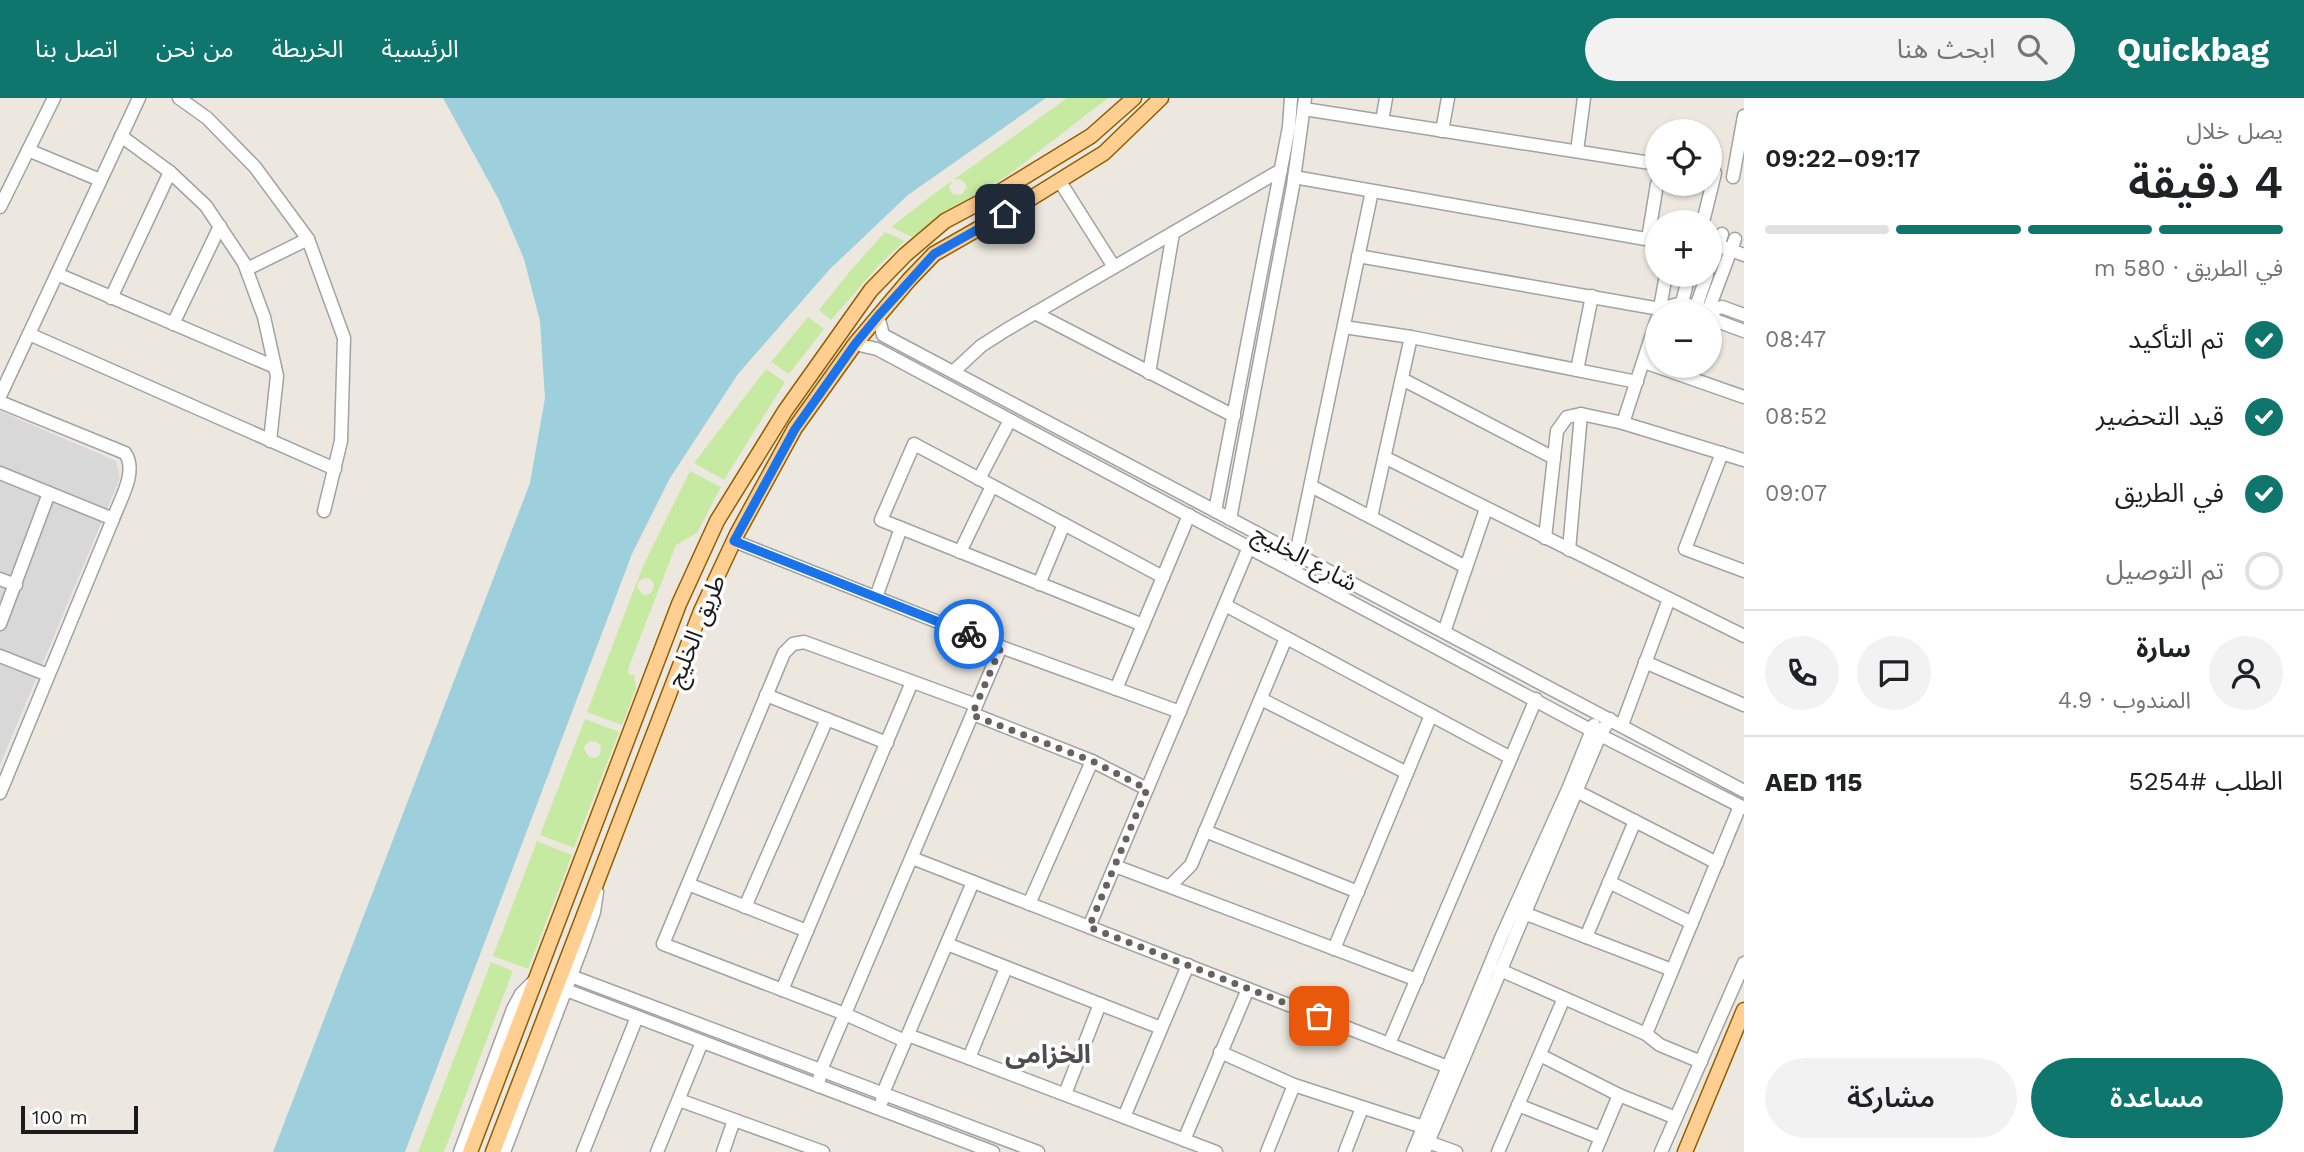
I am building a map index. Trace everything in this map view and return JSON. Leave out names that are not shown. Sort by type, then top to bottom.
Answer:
[{"type":"main road","name":"طريق الخليج","points":[[470,1152],[679,604],[717,521],[785,411],[871,290],[905,255],[945,221],[1003,190],[1091,136],[1134,98]]},
{"type":"main road","name":"طريق الخليج","points":[[493,1152],[701,611],[734,541],[795,429],[855,344],[934,254],[1104,153],[1161,98]]},
{"type":"main road","points":[[1685,1152],[1743,1016]]},
{"type":"street","points":[[0,207],[54,98]]},
{"type":"street","points":[[0,396],[139,98]]},
{"type":"street","points":[[179,98],[207,118],[255,167],[307,239],[344,338],[341,441],[324,511]]},
{"type":"street","points":[[1215,511],[1289,127],[1291,98]]},
{"type":"street","points":[[1382,121],[1387,98]]},
{"type":"street","points":[[1442,131],[1448,98]]},
{"type":"street","points":[[1577,151],[1584,98]]},
{"type":"street","points":[[1230,519],[1294,177],[1305,104],[1382,121],[1645,162]]},
{"type":"street","points":[[1722,174],[1739,179],[1744,117]]},
{"type":"street","points":[[121,136],[170,172],[206,206],[247,269],[264,317],[277,376],[270,441]]},
{"type":"street","points":[[28,150],[100,180]]},
{"type":"street","points":[[953,372],[981,346],[1281,170]]},
{"type":"street","points":[[111,298],[170,172]]},
{"type":"street","points":[[1294,177],[1645,239]]},
{"type":"street","points":[[1059,180],[1114,267]]},
{"type":"street","points":[[1296,554],[1372,191]]},
{"type":"street","points":[[173,324],[220,226]]},
{"type":"street","points":[[1149,373],[1173,233]]},
{"type":"street","points":[[247,269],[307,239]]},
{"type":"street","points":[[1737,244],[1744,256]]},
{"type":"street","points":[[1706,301],[1737,244]]},
{"type":"street","points":[[1359,256],[1592,296],[1645,310]]},
{"type":"street","points":[[57,274],[275,367]]},
{"type":"street","points":[[1577,370],[1592,296]]},
{"type":"street","points":[[1722,307],[1744,315]]},
{"type":"street","points":[[1035,313],[1234,416]]},
{"type":"street","name":"شارع الخليج","points":[[878,316],[883,335],[1744,790]]},
{"type":"street","points":[[1722,323],[1744,331]]},
{"type":"street","points":[[1344,327],[1637,382]]},
{"type":"street","points":[[29,334],[335,469]]},
{"type":"street","points":[[1371,517],[1411,338]]},
{"type":"street","points":[[855,344],[877,349],[1742,807],[1646,1034]]},
{"type":"street","points":[[1623,423],[1645,359]]},
{"type":"street","points":[[1644,362],[1744,397]]},
{"type":"street","points":[[1402,379],[1554,458]]},
{"type":"street","points":[[0,402],[125,453],[130,461],[130,474],[113,519],[0,793]]},
{"type":"street","points":[[1569,550],[1581,414]]},
{"type":"street","points":[[1545,538],[1557,431],[1567,417],[1581,414],[1623,423],[1744,460]]},
{"type":"street","points":[[979,479],[1010,420]]},
{"type":"street","points":[[1143,625],[881,520],[914,444],[1163,577]]},
{"type":"street","points":[[1722,453],[1685,549],[1744,570]]},
{"type":"street","points":[[1386,458],[1744,636]]},
{"type":"street","points":[[0,473],[113,519]]},
{"type":"street","points":[[960,552],[992,486]]},
{"type":"street","points":[[1311,486],[1466,567]]},
{"type":"street","points":[[0,624],[49,493]]},
{"type":"street","points":[[1444,632],[1486,509]]},
{"type":"street","points":[[1116,689],[1189,515]]},
{"type":"street","points":[[1039,583],[1064,524]]},
{"type":"street","points":[[876,597],[901,528]]},
{"type":"street","points":[[734,541],[1001,647],[1180,712]]},
{"type":"street","points":[[1089,927],[1249,547]]},
{"type":"street","points":[[0,579],[16,585]]},
{"type":"street","points":[[1413,1152],[1501,938],[1569,787],[1596,732],[1610,720],[1645,662],[1669,599]]},
{"type":"street","points":[[1225,605],[1511,758]]},
{"type":"street","points":[[1170,887],[1191,864],[1286,638]]},
{"type":"street","points":[[1147,789],[1092,761],[912,682],[804,642],[793,644],[784,653],[663,944],[1216,1152]]},
{"type":"street","points":[[818,1086],[821,1070],[1001,647]]},
{"type":"street","points":[[0,656],[48,675]]},
{"type":"street","points":[[1645,662],[1744,705]]},
{"type":"street","points":[[782,990],[912,682]]},
{"type":"street","points":[[766,695],[887,743]]},
{"type":"street","points":[[1261,699],[1407,773]]},
{"type":"street","points":[[1390,1044],[1536,699]]},
{"type":"street","points":[[1334,949],[1431,715]]},
{"type":"street","points":[[746,907],[827,719]]},
{"type":"street","points":[[26,729],[41,720]]},
{"type":"street","points":[[1456,1152],[1426,1147],[1576,791],[1596,732]]},
{"type":"street","points":[[1029,904],[1092,761]]},
{"type":"street","points":[[1576,791],[1717,863]]},
{"type":"street","points":[[1586,937],[1635,821]]},
{"type":"street","points":[[1205,831],[1358,892]]},
{"type":"street","points":[[912,858],[1448,1067]]},
{"type":"street","points":[[1115,866],[1417,980]]},
{"type":"street","points":[[504,1152],[594,912],[601,875]]},
{"type":"street","points":[[881,1110],[883,1093],[974,882]]},
{"type":"street","points":[[1609,882],[1692,923]]},
{"type":"street","points":[[688,884],[807,931]]},
{"type":"street","points":[[1524,913],[1672,970]]},
{"type":"street","points":[[947,944],[1161,1028]]},
{"type":"street","points":[[1661,1152],[1744,963]]},
{"type":"street","points":[[1124,1117],[1188,965]]},
{"type":"street","points":[[969,1058],[1006,968]]},
{"type":"street","points":[[1500,971],[1646,1034],[1660,1045],[1701,1062]]},
{"type":"street","points":[[571,975],[1023,1149],[1038,1152]]},
{"type":"street","points":[[460,1152],[513,1009],[521,994],[536,979]]},
{"type":"street","points":[[1184,1140],[1248,989]]},
{"type":"street","points":[[566,990],[993,1152]]},
{"type":"street","points":[[1498,1152],[1564,998]]},
{"type":"street","points":[[1065,1094],[1100,1004]]},
{"type":"street","points":[[583,1152],[638,1017]]},
{"type":"street","points":[[657,1152],[702,1042]]},
{"type":"street","points":[[1220,1052],[1294,1085],[1423,1127]]},
{"type":"street","points":[[1540,1055],[1619,1095],[1676,1118]]},
{"type":"street","points":[[1267,1152],[1294,1085]]},
{"type":"street","points":[[1595,1152],[1619,1095]]},
{"type":"street","points":[[678,1100],[823,1152]]},
{"type":"street","points":[[1518,1105],[1601,1138]]},
{"type":"street","points":[[1345,1152],[1362,1108]]},
{"type":"street","points":[[723,1152],[734,1120]]},
{"type":"shaded area","points":[[0,411],[116,461],[120,478],[0,765]]},
{"type":"green space","points":[[1067,98],[1108,98],[1007,176],[942,214],[912,237],[891,227],[953,180]],"holes":[[[959,179],[967,187],[962,194],[957,195],[951,193],[949,187],[953,180]]]},
{"type":"green space","points":[[885,232],[905,241],[880,264],[831,320],[819,310]]},
{"type":"green space","points":[[808,317],[824,329],[789,374],[771,362]]},
{"type":"green space","points":[[766,369],[785,382],[724,480],[694,463]]},
{"type":"green space","points":[[690,471],[721,487],[697,533],[676,545],[628,669],[629,675],[634,674],[636,688],[622,725],[587,712],[643,566]],"holes":[[[650,579],[654,584],[652,592],[642,594],[637,587],[639,581]]]},
{"type":"green space","points":[[585,719],[619,732],[574,848],[540,835]],"holes":[[[597,742],[601,746],[600,755],[589,757],[584,749],[586,744]]]},
{"type":"green space","points":[[537,841],[572,855],[528,969],[493,956]]},
{"type":"green space","points":[[491,962],[513,971],[444,1152],[418,1152]]},
{"type":"water","points":[[443,98],[1046,98],[908,195],[830,269],[738,374],[670,478],[632,554],[405,1152],[273,1152],[530,483],[545,398],[540,321],[524,259],[499,200]]},
{"type":"way so far","points":[[969,634],[1001,647],[972,715],[1092,761],[1147,789],[1089,927],[1319,1016]]},
{"type":"district","name":"الخزامى","points":[[1048,1054]]},
{"type":"route","points":[[969,634],[734,541],[795,429],[878,316],[934,254],[1005,214]]}]
